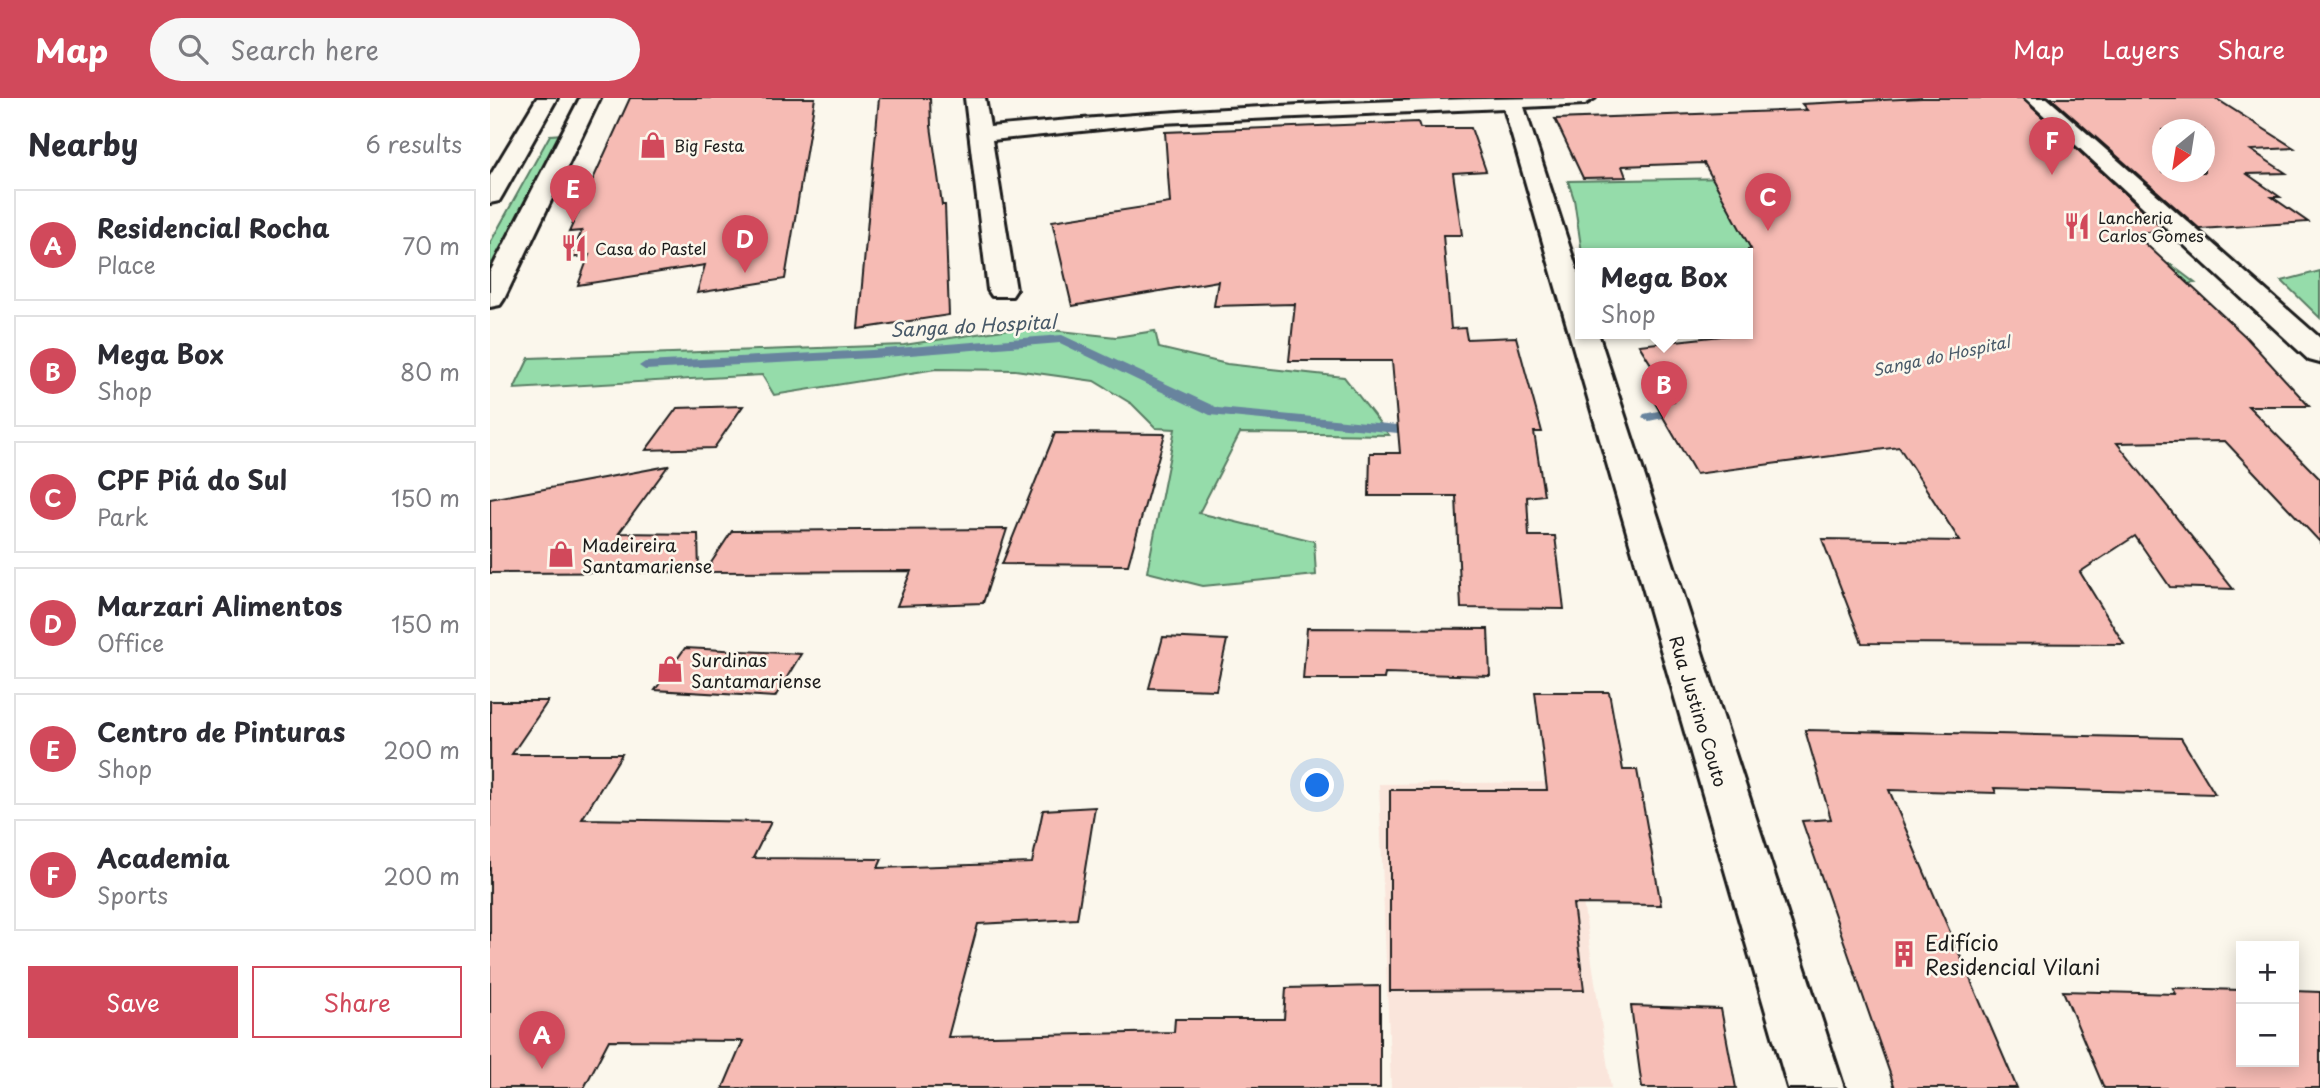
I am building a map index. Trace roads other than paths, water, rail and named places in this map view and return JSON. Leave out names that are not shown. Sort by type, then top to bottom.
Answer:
[{"type":"street","points":[[490,195],[547,98]]},
{"type":"street","points":[[490,299],[590,98]]},
{"type":"street","points":[[975,98],[1002,290]]},
{"type":"street","points":[[980,135],[1161,117],[1586,98]]},
{"type":"street","points":[[2035,98],[2320,354]]},
{"type":"street","points":[[1512,101],[1575,308]]},
{"type":"street","name":"Rua Justino Couto","points":[[1585,339],[1816,1088]]},
{"type":"waterway","name":"Sanga do Hospital","points":[[645,366],[872,354],[1062,339],[1215,412],[1419,431]]},
{"type":"waterway","name":"Sanga do Hospital","points":[[1649,417],[1681,410]]},
{"type":"place","name":"Big Festa","points":[[653,145]]},
{"type":"place","name":"Academia","points":[[2052,175]]},
{"type":"place","name":"Centro de Pinturas","points":[[573,223]]},
{"type":"place","name":"Lancheria Carlos Gomes","points":[[2077,226]]},
{"type":"place","name":"CPF Piá do Sul","points":[[1768,231]]},
{"type":"place","name":"Casa do Pastel","points":[[574,248]]},
{"type":"place","name":"Marzari Alimentos","points":[[745,273]]},
{"type":"place","name":"Mega Box","points":[[1664,419]]},
{"type":"place","name":"Madeireira Santamariense","points":[[561,554]]},
{"type":"place","name":"Surdinas Santamariense","points":[[670,669]]},
{"type":"place","name":"Edifício Residencial Vilani","points":[[1904,954]]},
{"type":"place","name":"Residencial Rocha","points":[[542,1069]]}]
